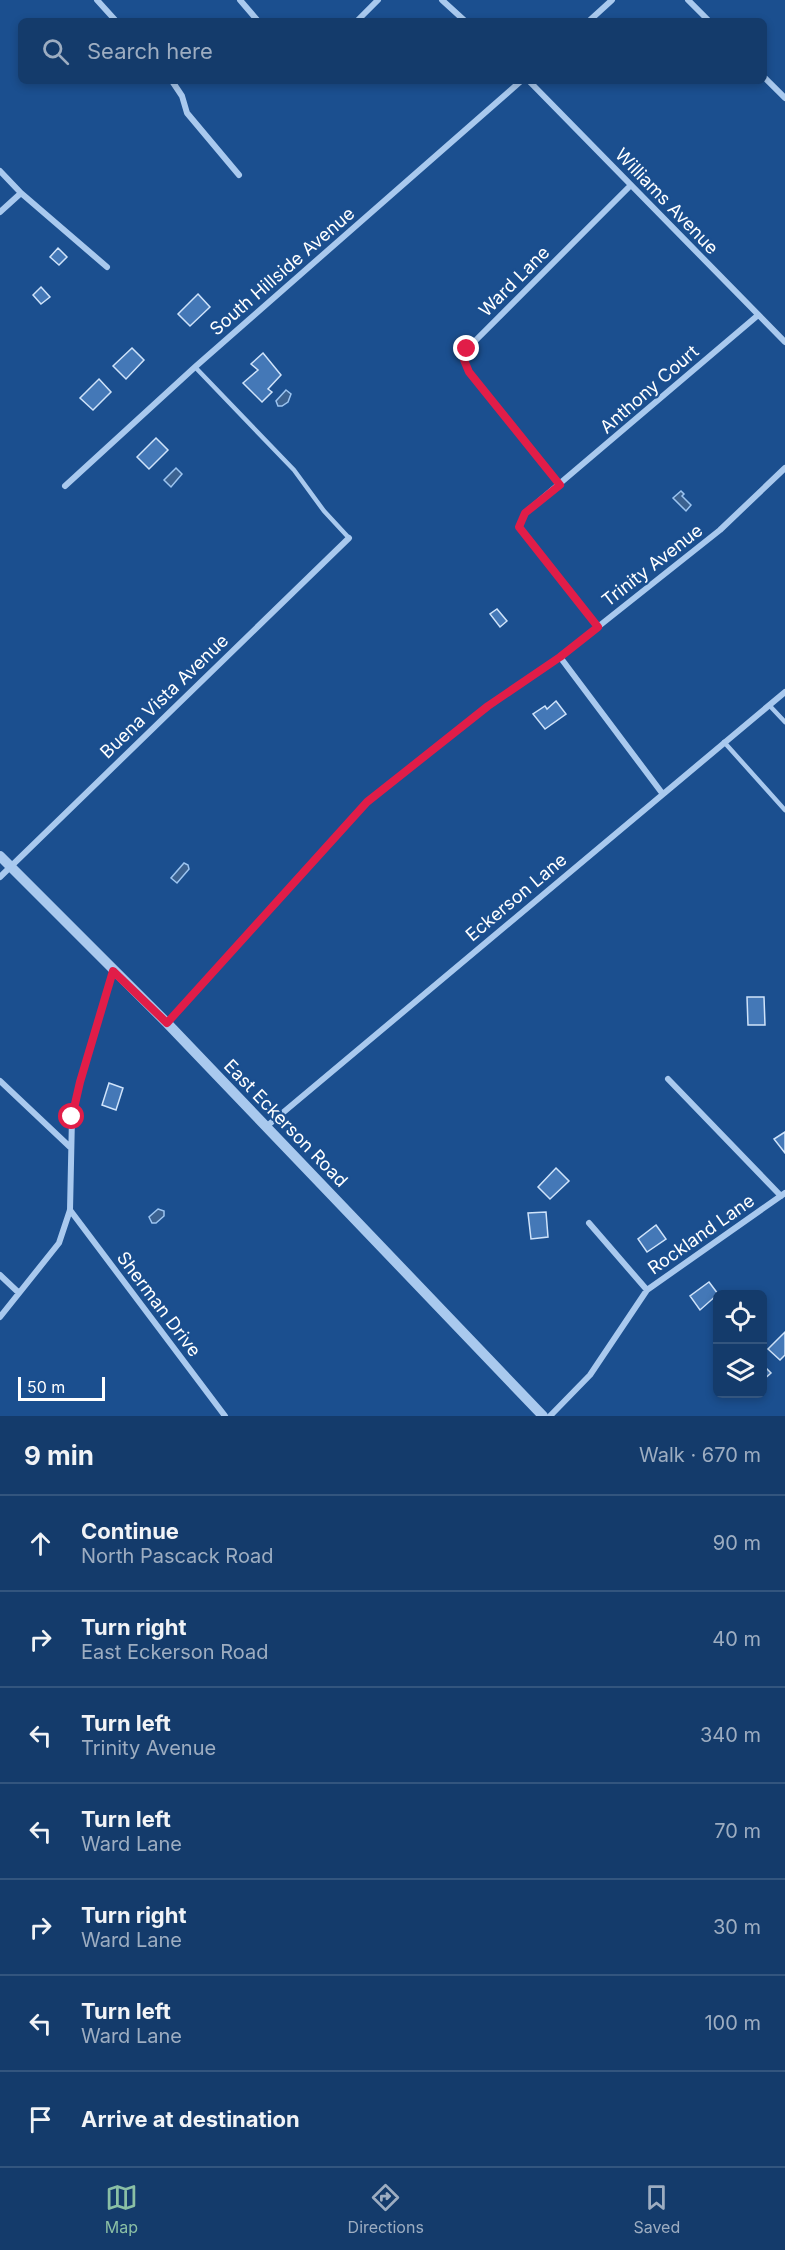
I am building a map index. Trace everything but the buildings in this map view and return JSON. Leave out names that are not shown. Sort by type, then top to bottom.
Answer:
[{"type":"street","points":[[97,0],[113,18]]},
{"type":"street","points":[[240,0],[255,18]]},
{"type":"street","points":[[360,18],[378,0]]},
{"type":"street","points":[[442,0],[462,18]]},
{"type":"street","points":[[591,18],[612,0]]},
{"type":"street","points":[[688,0],[706,18]]},
{"type":"street","points":[[767,80],[785,98]]},
{"type":"street","points":[[174,84],[182,96],[187,113],[239,175]]},
{"type":"street","name":"South Hillside Avenue","points":[[66,486],[195,367],[518,84]]},
{"type":"street","name":"Williams Avenue","points":[[532,84],[785,342]]},
{"type":"street","points":[[0,171],[21,194],[107,267]]},
{"type":"street","name":"Ward Lane","points":[[560,485],[469,372],[464,360],[467,349],[631,185]]},
{"type":"street","points":[[0,212],[21,194]]},
{"type":"street","name":"Anthony Court","points":[[560,485],[757,316]]},
{"type":"street","name":"Trinity Avenue","points":[[167,1023],[367,802],[488,706],[560,657],[720,530],[785,468]]},
{"type":"street","points":[[560,485],[525,513],[519,527],[598,627]]},
{"type":"street","name":"Buena Vista Avenue","points":[[0,877],[349,538]]},
{"type":"street","points":[[560,657],[662,793]]},
{"type":"street","name":"Eckerson Lane","points":[[267,1126],[785,692]]},
{"type":"street","name":"East Eckerson Road","points":[[0,856],[267,1126],[543,1416]]},
{"type":"street","points":[[0,1317],[59,1243],[70,1210],[72,1117],[113,971]]},
{"type":"street","points":[[668,1079],[783,1195]]},
{"type":"street","points":[[0,1082],[70,1147]]},
{"type":"street","name":"Rockland Lane","points":[[550,1416],[590,1375],[647,1290],[783,1195]]},
{"type":"street","name":"Sherman Drive","points":[[70,1210],[225,1416]]},
{"type":"street","points":[[589,1222],[647,1290]]},
{"type":"street","points":[[0,1275],[19,1293]]},
{"type":"lane","points":[[195,367],[294,470],[324,511],[349,538]]},
{"type":"lane","points":[[769,705],[785,722]]},
{"type":"lane","points":[[724,742],[785,810]]},
{"type":"water","points":[[286,390],[291,394],[288,402],[278,406],[276,401]]},
{"type":"water","points":[[176,468],[182,474],[171,487],[164,480]]},
{"type":"water","points":[[681,491],[684,494],[682,496],[691,505],[686,511],[673,498]]},
{"type":"water","points":[[184,863],[189,869],[177,883],[171,878]]},
{"type":"water","points":[[158,1209],[164,1211],[164,1216],[156,1223],[152,1223],[149,1217]]},
{"type":"route","points":[[72,1117],[113,971],[167,1023],[367,802],[488,706],[560,657],[598,627],[519,527],[525,513],[560,485],[469,372],[464,360],[467,349]]}]
